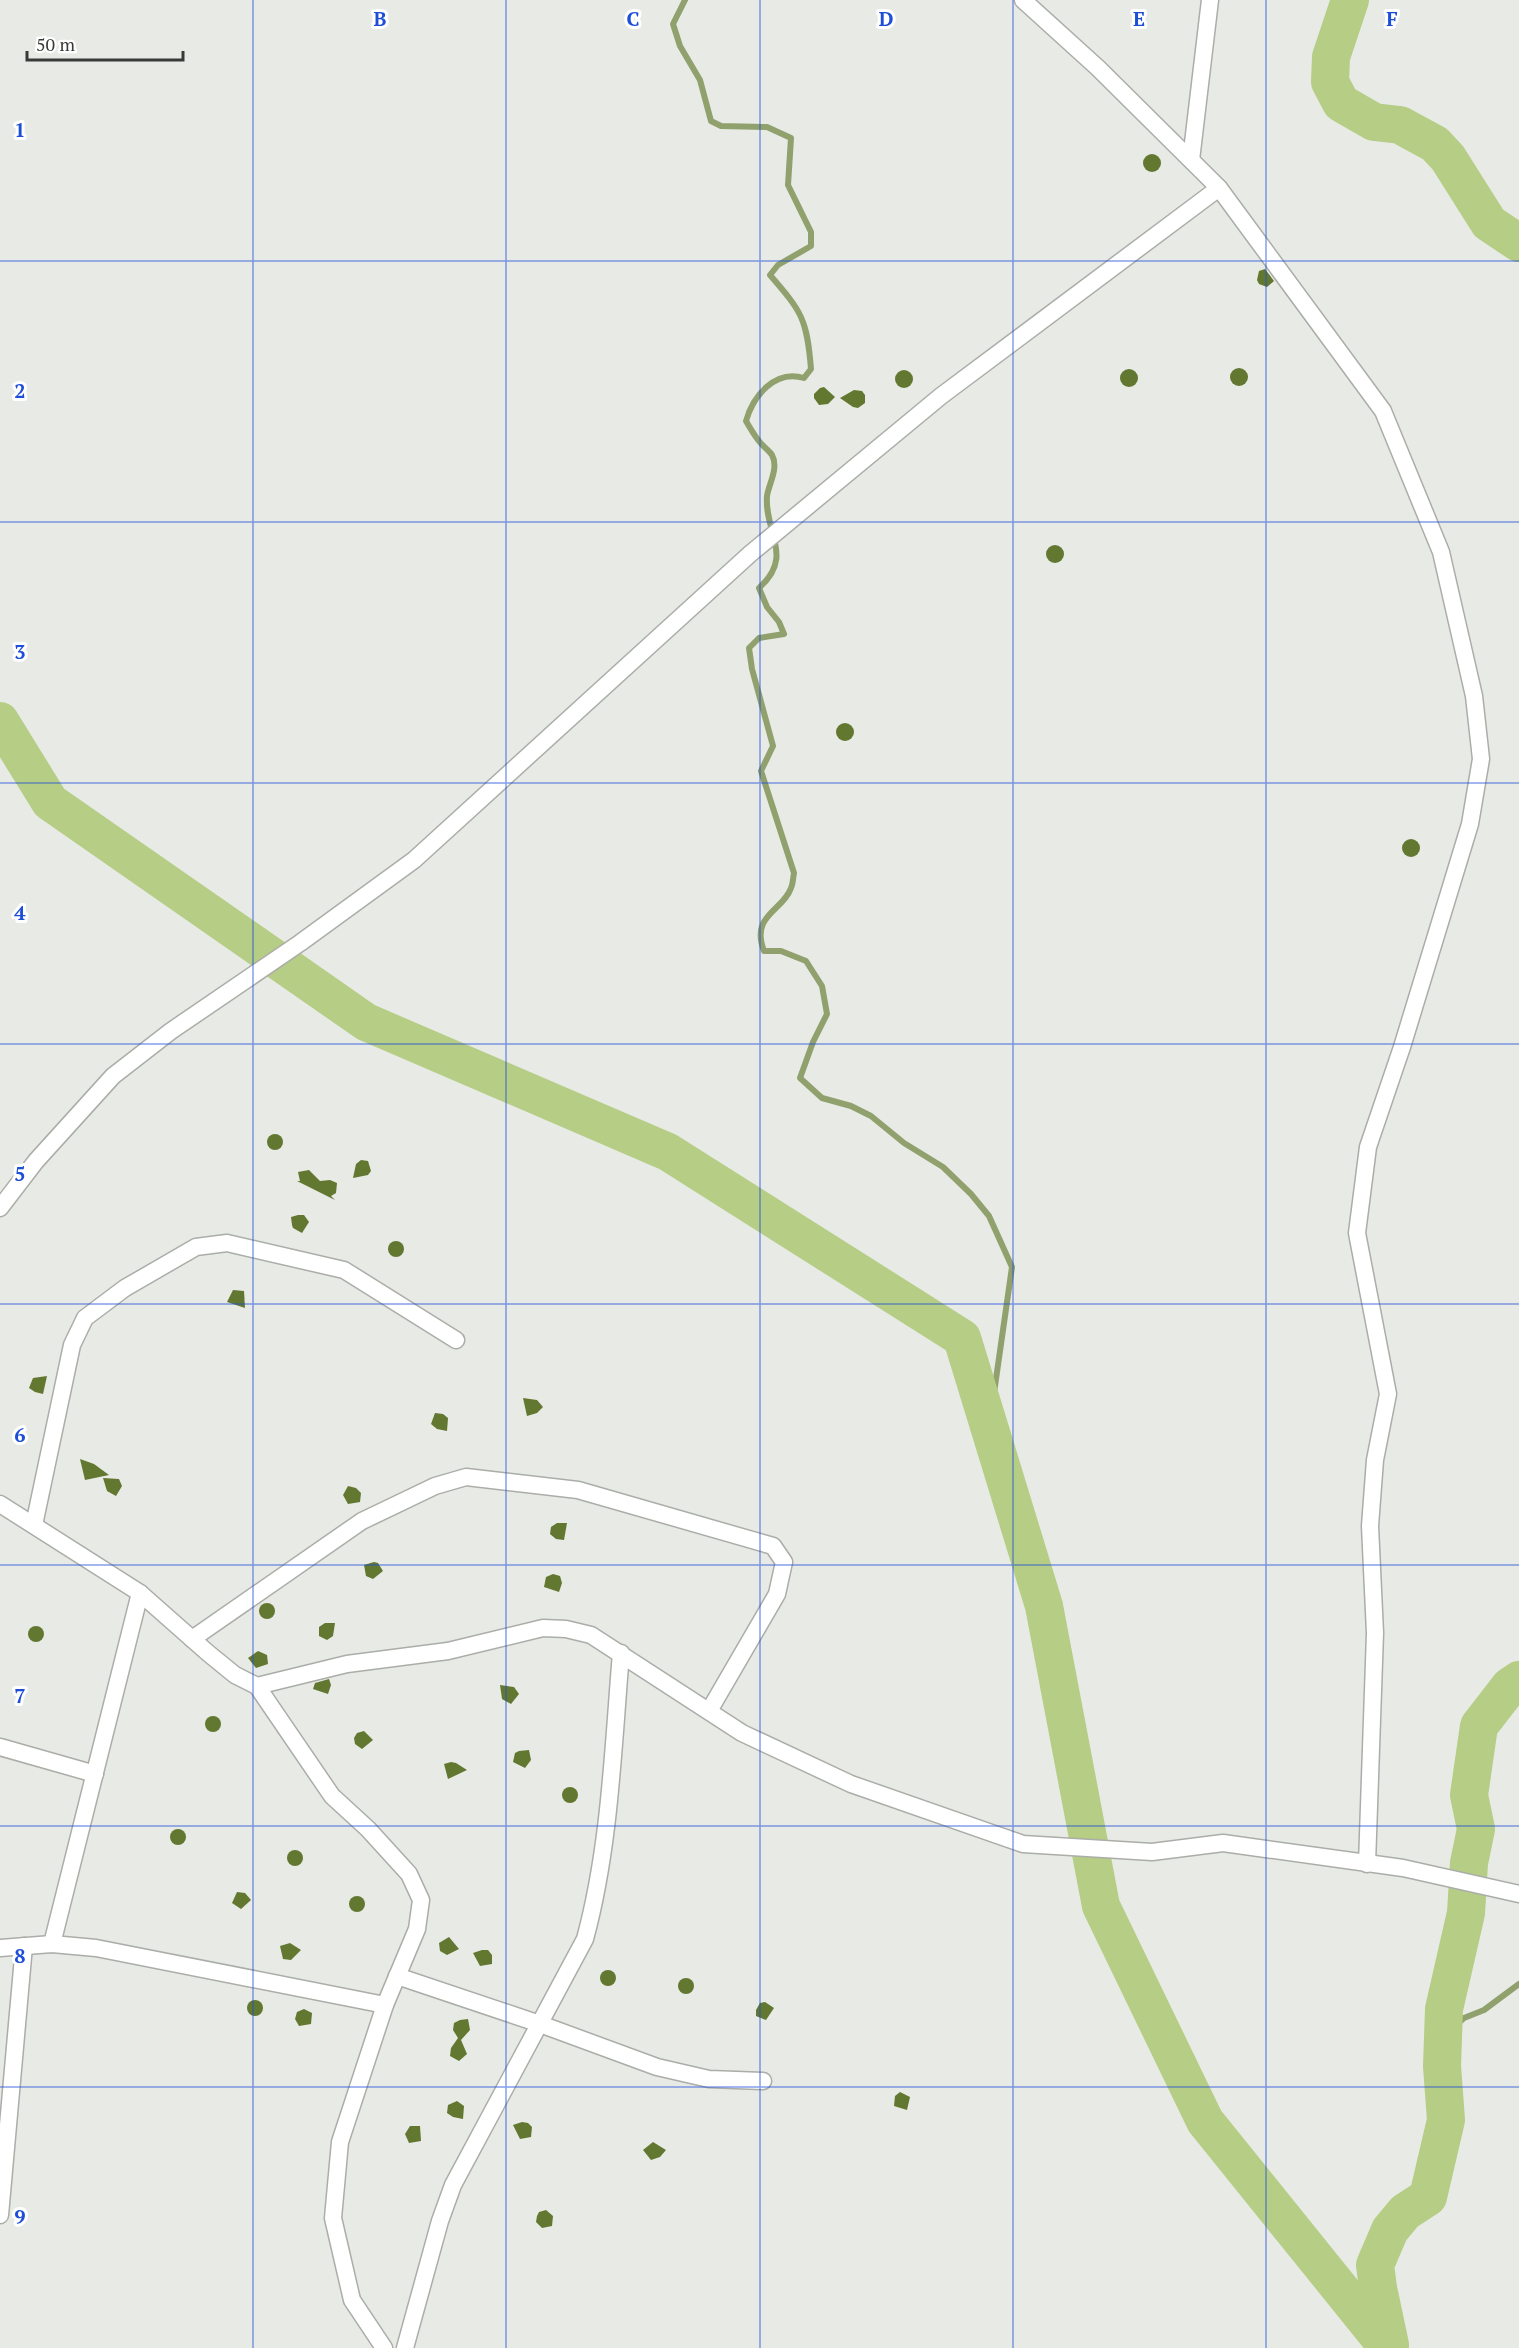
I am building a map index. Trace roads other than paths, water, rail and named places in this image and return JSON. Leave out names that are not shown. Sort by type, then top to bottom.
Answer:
[{"type":"street","points":[[1023,0],[1098,68],[1219,188],[1383,411],[1441,552],[1474,696],[1481,759],[1470,824],[1402,1047],[1368,1147],[1359,1209],[1357,1233],[1388,1394],[1375,1460],[1370,1526],[1375,1632],[1367,1864]]},
{"type":"street","points":[[1191,160],[1203,78],[1210,0]]},
{"type":"street","points":[[0,1208],[36,1161],[113,1076],[171,1031],[414,860],[750,554],[941,396],[1219,188]]},
{"type":"street","points":[[34,1525],[72,1345],[85,1318],[126,1288],[196,1247],[227,1243],[344,1270],[456,1340]]},
{"type":"street","points":[[192,1639],[362,1521],[435,1486],[466,1477],[578,1490],[773,1546],[784,1562],[777,1594],[709,1711]]},
{"type":"street","points":[[0,1504],[140,1593],[235,1675],[257,1686],[332,1796],[368,1828],[410,1874],[421,1900],[417,1929],[385,2005],[340,2142],[333,2218],[352,2300],[384,2348]]},
{"type":"street","points":[[52,1944],[140,1593]]},
{"type":"street","points":[[257,1686],[347,1664],[448,1651],[543,1628],[566,1629],[591,1635],[742,1733],[851,1784],[1023,1844],[1152,1852],[1223,1843],[1403,1868],[1519,1894]]},
{"type":"street","points":[[405,2348],[440,2221],[453,2185],[585,1939],[596,1899],[607,1814],[621,1653]]},
{"type":"street","points":[[0,1747],[95,1774]]},
{"type":"street","points":[[0,1948],[52,1944],[96,1948],[385,2005]]},
{"type":"street","points":[[0,2215],[24,1946]]},
{"type":"street","points":[[397,1976],[540,2024],[657,2067],[708,2079],[763,2080]]},
{"type":"waterway","points":[[685,0],[673,24],[680,46],[700,80],[711,121],[721,126],[767,127],[791,138],[788,185],[811,232],[811,246],[778,265],[770,275],[801,317],[805,327],[811,369],[804,378],[784,377],[767,387],[754,402],[746,421],[774,460],[773,475],[767,496],[767,509],[777,554],[770,576],[759,588],[767,607],[779,622],[784,634],[759,638],[749,648],[752,669],[773,746],[761,771],[794,873],[792,886],[787,896],[764,921],[761,939],[764,951],[781,951],[806,961],[822,986],[827,1014],[813,1042],[800,1078],[822,1098],[851,1106],[871,1116],[904,1143],[943,1167],[971,1194],[989,1216],[1012,1267],[989,1428]]},
{"type":"waterway","points":[[1350,0],[1331,57],[1330,82],[1341,103],[1374,122],[1400,125],[1435,144],[1448,158],[1489,223],[1519,243]]},
{"type":"waterway","points":[[0,721],[50,802],[366,1022],[668,1152],[962,1338],[1044,1606],[1101,1906],[1205,2121],[1388,2348]]},
{"type":"waterway","points":[[1390,2345],[1375,2265],[1390,2230],[1405,2212],[1428,2197],[1446,2120],[1442,2066],[1444,2009],[1466,1913],[1469,1863],[1476,1829],[1469,1795],[1479,1726],[1510,1686],[1519,1680]]},
{"type":"waterway","points":[[1444,2036],[1464,2018],[1484,2010],[1519,1984]]}]
